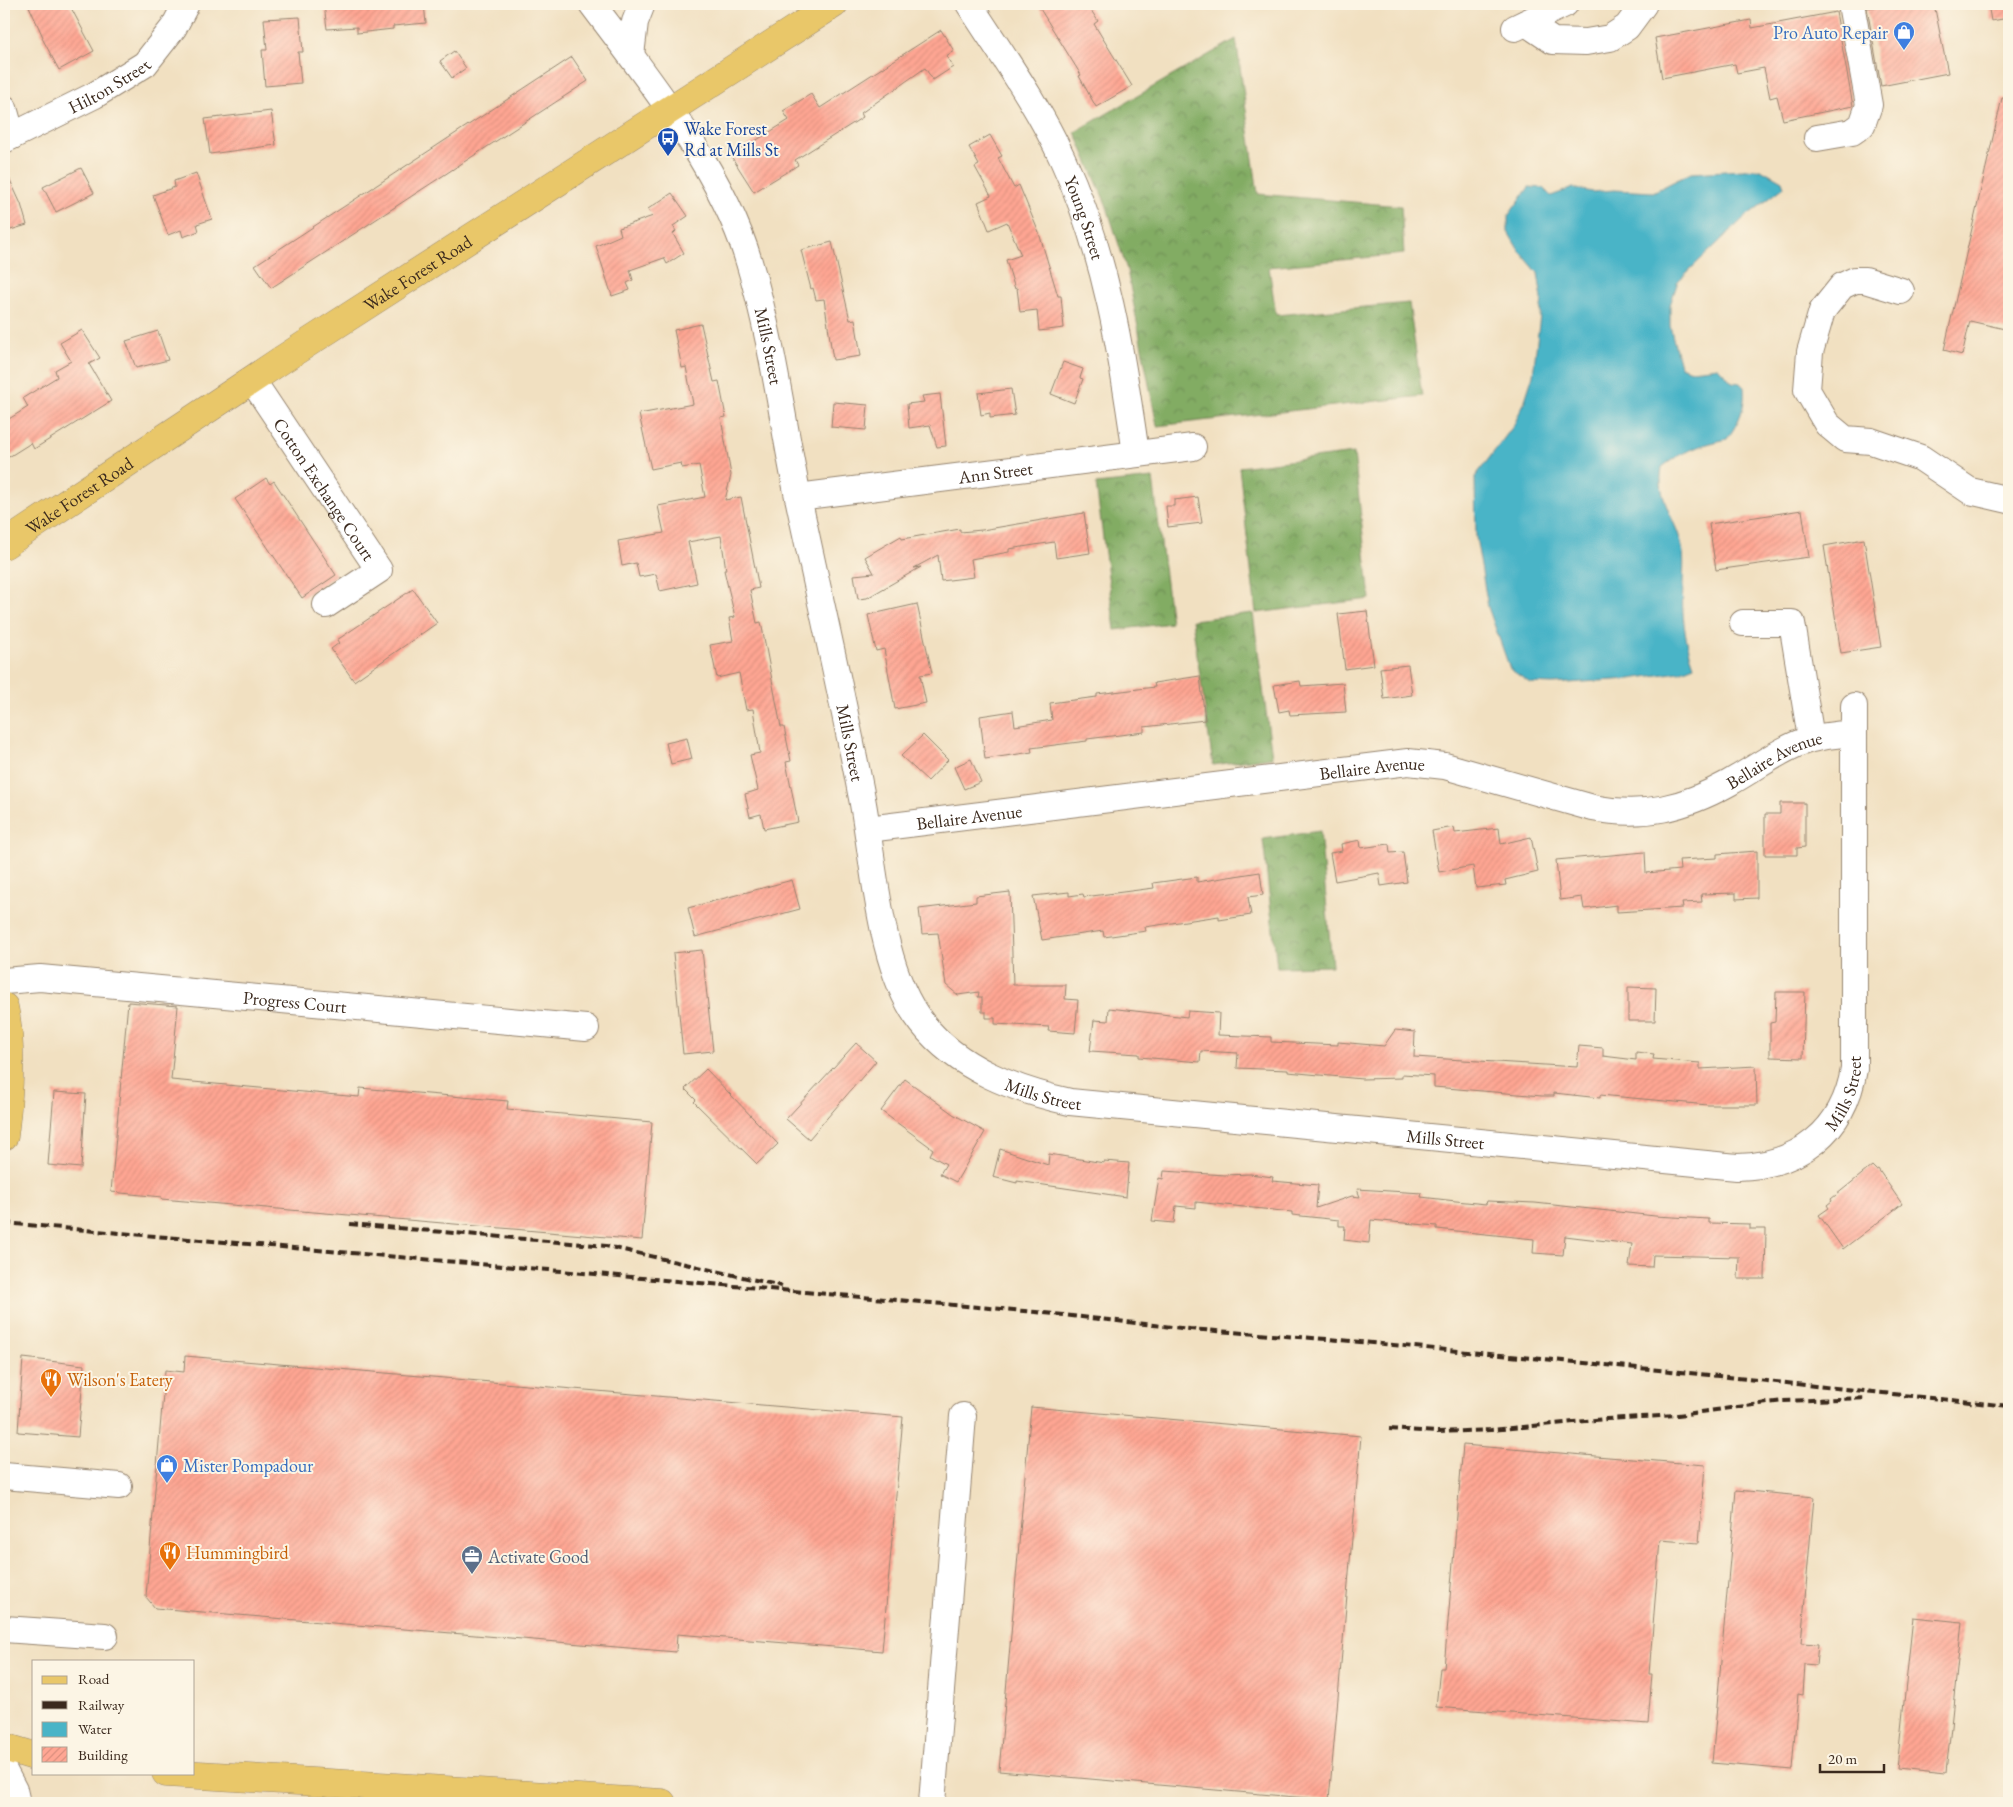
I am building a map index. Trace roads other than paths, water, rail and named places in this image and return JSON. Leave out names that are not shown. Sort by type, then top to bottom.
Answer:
[{"type":"main road","name":"Wake Forest Road","points":[[4,545],[252,380],[834,4]]},
{"type":"main road","points":[[4,1007],[9,1029],[9,1078],[4,1136]]},
{"type":"main road","points":[[4,1747],[32,1755]]},
{"type":"main road","points":[[183,1774],[662,1803]]},
{"type":"street","name":"Hilton Street","points":[[8,138],[95,95],[145,64],[174,27],[186,4]]},
{"type":"street","name":"Mills Street","points":[[592,4],[631,55],[690,140],[725,201],[747,255],[760,303],[798,496],[868,829],[886,938],[896,973],[909,1002],[923,1024],[946,1046],[971,1064],[1016,1088],[1070,1102],[1727,1166],[1758,1166],[1780,1161],[1815,1141],[1842,1110],[1851,1090],[1855,1048],[1854,706]]},
{"type":"street","points":[[631,55],[635,22],[642,4]]},
{"type":"street","name":"Young Street","points":[[969,4],[1030,96],[1063,159],[1083,207],[1102,268],[1115,324],[1136,454]]},
{"type":"street","points":[[1565,4],[1520,26],[1553,41],[1586,42],[1610,38],[1627,27],[1644,4]]},
{"type":"street","points":[[1817,138],[1852,132],[1862,126],[1869,105],[1851,4]]},
{"type":"street","points":[[4,108],[8,138]]},
{"type":"street","points":[[1901,291],[1865,280],[1855,280],[1842,286],[1822,311],[1810,352],[1807,390],[1827,424],[1845,439],[1871,441],[1921,458],[1970,491],[2009,500]]},
{"type":"street","name":"Cotton Exchange Court","points":[[252,380],[379,570],[326,605]]},
{"type":"street","name":"Ann Street","points":[[798,496],[1193,447]]},
{"type":"street","points":[[1743,624],[1792,623],[1811,738]]},
{"type":"street","name":"Bellaire Avenue","points":[[868,829],[1408,762],[1445,766],[1593,808],[1614,812],[1648,812],[1687,801],[1727,784],[1790,746],[1811,738],[1828,734],[1854,734]]},
{"type":"street","name":"Progress Court","points":[[4,981],[40,978],[586,1028]]},
{"type":"street","points":[[932,1803],[963,1416]]},
{"type":"street","points":[[4,1476],[119,1486]]},
{"type":"street","points":[[4,1629],[105,1636]]},
{"type":"street","points":[[4,1771],[14,1790],[18,1803]]},
{"type":"water","points":[[1761,169],[1782,181],[1784,187],[1744,218],[1678,281],[1670,305],[1670,326],[1680,366],[1692,370],[1718,367],[1732,382],[1740,383],[1744,387],[1743,408],[1735,427],[1727,439],[1693,449],[1662,467],[1661,479],[1664,499],[1683,552],[1683,617],[1694,666],[1679,672],[1630,679],[1552,684],[1530,683],[1510,669],[1488,607],[1476,537],[1475,477],[1514,425],[1525,400],[1533,375],[1542,299],[1538,273],[1518,249],[1508,232],[1508,216],[1529,187],[1543,188],[1551,196],[1573,188],[1592,192],[1614,190],[1653,192],[1691,173]]},
{"type":"railway","points":[[4,1223],[1036,1312],[1190,1329],[1340,1340],[1670,1371],[2009,1406]]},
{"type":"railway","points":[[350,1224],[606,1246],[782,1286]]},
{"type":"railway","points":[[1389,1429],[1438,1432],[1491,1430],[1606,1419],[1678,1415],[1783,1401],[1867,1398]]},
{"type":"place","name":"Pro Auto Repair","points":[[1904,51]]},
{"type":"place","name":"Wake Forest Rd at Mills St","points":[[668,157]]},
{"type":"place","name":"Wilson's Eatery","points":[[51,1398]]},
{"type":"place","name":"Mister Pompadour","points":[[167,1484]]},
{"type":"place","name":"Hummingbird","points":[[170,1571]]},
{"type":"place","name":"Activate Good","points":[[472,1575]]}]
